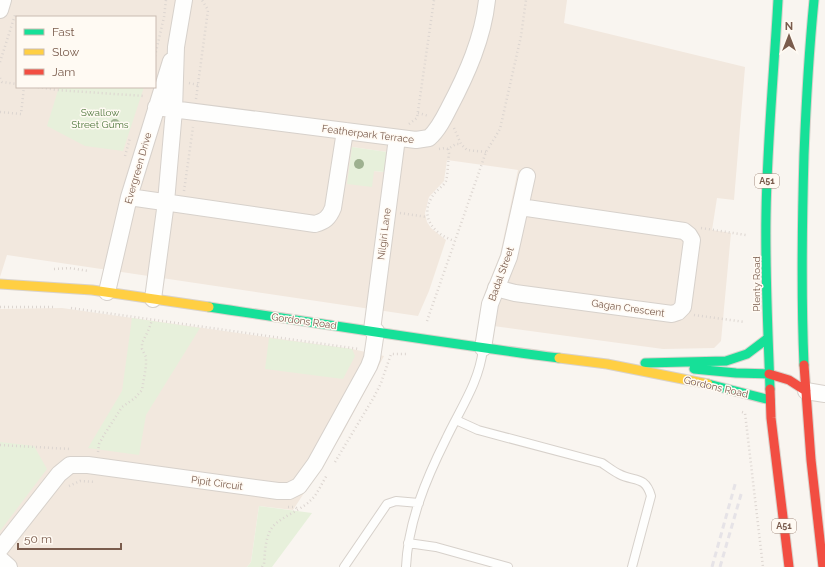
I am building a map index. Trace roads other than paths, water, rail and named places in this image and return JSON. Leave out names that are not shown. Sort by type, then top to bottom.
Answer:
[{"type":"main road","name":"Plenty Road","points":[[778,0],[768,161],[766,224],[768,338],[770,400],[789,567]]},
{"type":"main road","points":[[814,0],[809,44],[802,206],[802,326],[800,393],[809,442],[824,567]]},
{"type":"main road","name":"Gordons Road","points":[[0,284],[73,288],[107,292],[483,348],[607,364],[705,383],[770,400],[782,398]]},
{"type":"main road","points":[[624,364],[726,361],[747,354],[768,338]]},
{"type":"main road","name":"Gordons Road","points":[[607,364],[648,365],[736,373],[778,375],[789,379],[800,393]]},
{"type":"street","points":[[3,0],[8,12]]},
{"type":"street","name":"Evergreen Drive","points":[[153,299],[166,202],[174,110],[176,47],[184,0]]},
{"type":"street","name":"Featherpark Terrace","points":[[156,107],[345,131],[399,131],[416,140],[429,138],[442,121],[459,88],[483,25],[487,0]]},
{"type":"street","name":"Evergreen Drive","points":[[107,292],[129,197],[176,47]]},
{"type":"street","points":[[129,197],[182,204],[208,210],[315,224],[321,222],[330,215],[333,208],[345,131]]},
{"type":"street","name":"Nilgiri Lane","points":[[369,330],[399,131]]},
{"type":"street","name":"Badal Street","points":[[483,348],[490,304],[509,257],[527,176]]},
{"type":"street","name":"Gagan Crescent","points":[[496,288],[515,293],[672,314],[678,312],[682,307],[692,240],[684,231],[520,207]]},
{"type":"street","name":"Pipit Circuit","points":[[0,549],[59,474],[70,465],[94,463],[278,491],[289,491],[299,486],[315,464],[365,375],[372,358],[366,350],[369,330]]},
{"type":"street","points":[[800,393],[825,394]]},
{"type":"street","points":[[0,559],[10,567]]},
{"type":"lane","points":[[406,567],[408,543],[418,503],[446,438],[470,394],[479,372],[483,348]]},
{"type":"lane","points":[[456,420],[478,430],[602,463],[620,474],[643,481],[648,487],[651,496],[632,567]]},
{"type":"lane","points":[[344,567],[388,504],[396,501],[418,503]]},
{"type":"lane","points":[[408,543],[436,547],[508,567]]},
{"type":"railway","points":[[712,567],[736,481]]},
{"type":"railway","points":[[720,567],[742,491]]},
{"type":"park label","name":"Swallow Street Gums","points":[[100,118]]}]
